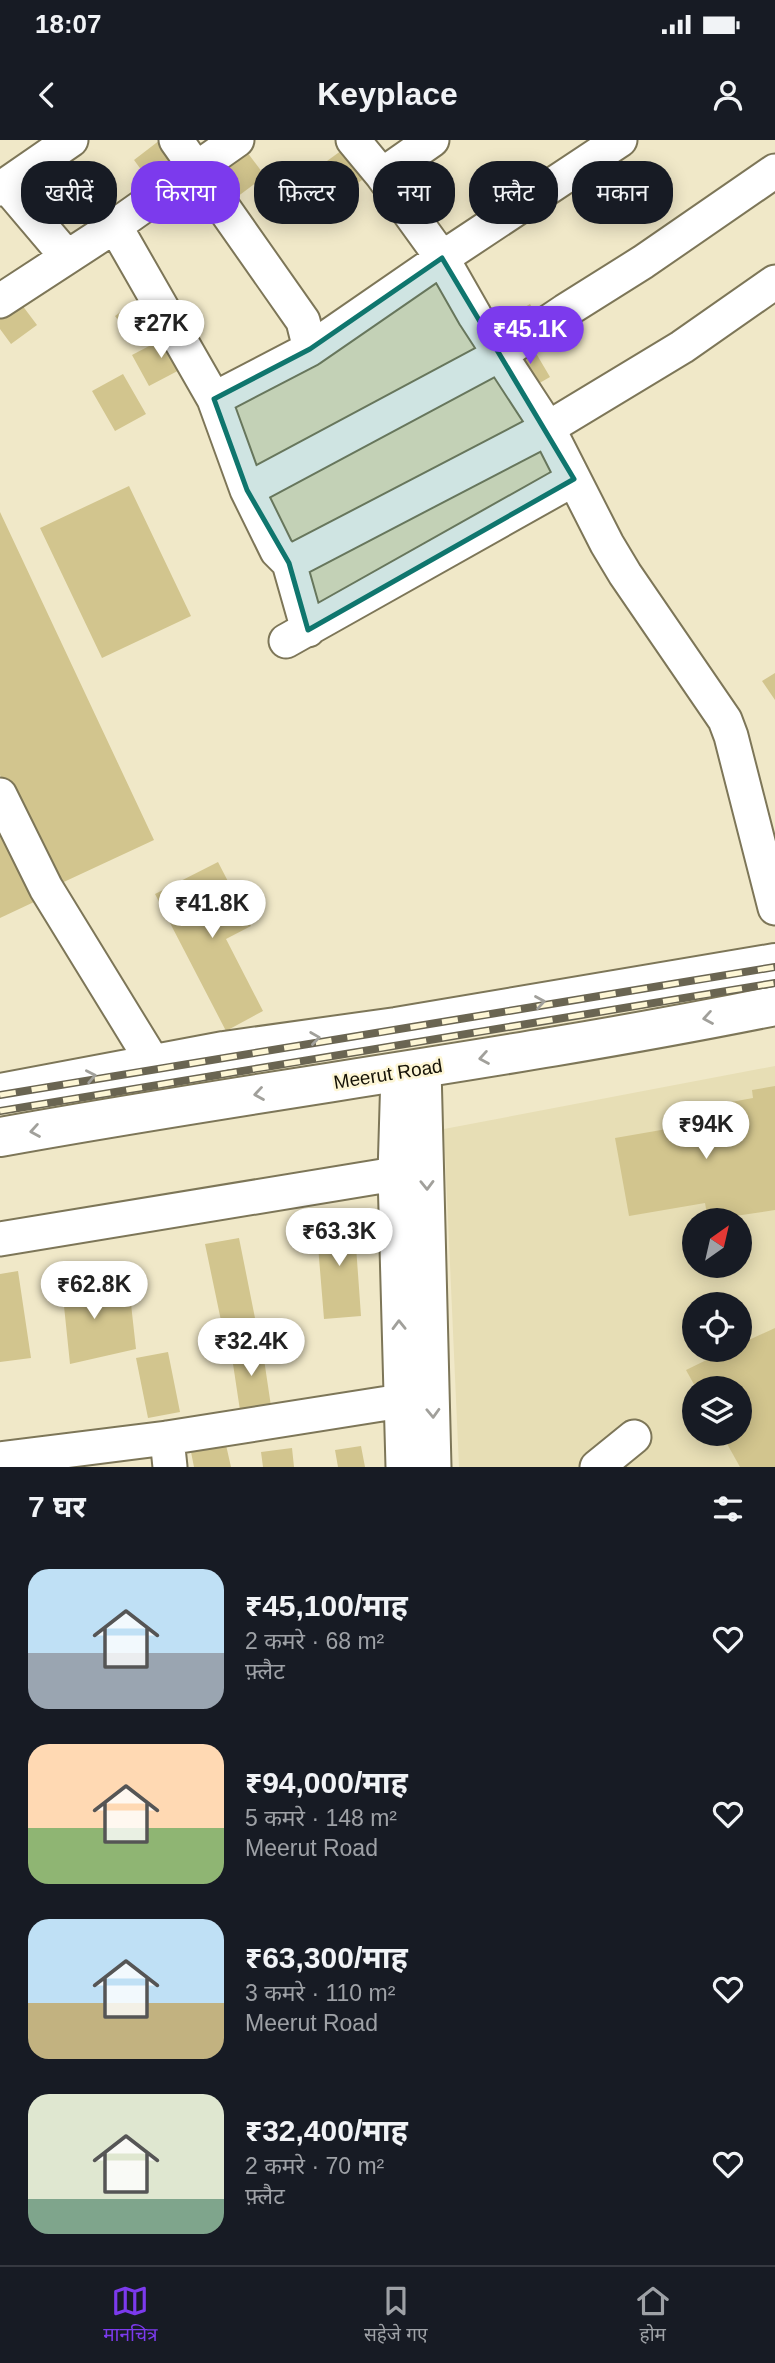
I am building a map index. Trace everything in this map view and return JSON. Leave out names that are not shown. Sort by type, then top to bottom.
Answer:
[{"type":"main road","points":[[0,1093],[224,1051],[410,1024],[775,963]]},
{"type":"main road","name":"Meerut Road","points":[[0,1137],[103,1118],[411,1070],[775,1006]]},
{"type":"main road","points":[[410,1024],[411,1070]]},
{"type":"street","points":[[67,257],[3,187],[71,140]]},
{"type":"street","points":[[176,140],[192,161]]},
{"type":"street","points":[[205,161],[237,140]]},
{"type":"street","points":[[353,140],[373,164]]},
{"type":"street","points":[[402,161],[432,140]]},
{"type":"street","points":[[214,399],[310,349],[620,140]]},
{"type":"street","points":[[247,490],[501,354],[565,310],[643,262],[775,171]]},
{"type":"street","points":[[0,300],[131,214]]},
{"type":"street","points":[[236,224],[303,321],[310,349]]},
{"type":"street","points":[[417,224],[442,258],[475,316],[548,428],[625,574],[725,720],[775,908]]},
{"type":"street","points":[[115,226],[214,399],[247,490],[277,551],[289,563],[297,635],[574,479]]},
{"type":"street","points":[[289,563],[548,428],[682,347],[775,282]]},
{"type":"street","points":[[0,795],[46,888],[154,1064]]},
{"type":"street","points":[[411,1070],[411,1140],[434,1467]]},
{"type":"street","points":[[403,1467],[396,1174],[411,1140]]},
{"type":"street","points":[[0,1239],[396,1174]]},
{"type":"street","points":[[0,1459],[168,1452],[401,1401]]},
{"type":"street","points":[[597,1467],[634,1437]]},
{"type":"highlighted area","points":[[442,258],[574,479],[308,630],[289,563],[247,490],[214,399],[310,349]]},
{"type":"shaded area","points":[[775,1066],[775,1467],[459,1467],[444,1129]]},
{"type":"building","points":[[160,140],[178,161],[135,161]]},
{"type":"building","points":[[241,144],[254,161],[254,184],[240,195],[240,161],[218,161]]},
{"type":"building","points":[[349,145],[370,174],[359,182],[359,161],[327,161]]},
{"type":"building","points":[[146,293],[155,304],[124,328],[115,316]]},
{"type":"building","points":[[16,297],[37,325],[11,344],[0,329],[0,309]]},
{"type":"building","points":[[530,304],[542,325],[506,347],[493,326]]},
{"type":"building","points":[[172,334],[189,365],[149,386],[132,355]]},
{"type":"building","points":[[530,343],[550,377],[529,389],[509,355]]},
{"type":"building","points":[[123,374],[146,414],[115,431],[92,391]]},
{"type":"building","points":[[129,486],[191,616],[102,658],[40,528]]},
{"type":"building","points":[[0,512],[154,840],[53,887],[0,775]]},
{"type":"building","points":[[775,673],[775,700],[762,681]]},
{"type":"building","points":[[0,833],[34,902],[0,918]]},
{"type":"building","points":[[218,862],[251,926],[226,939],[263,1011],[226,1031],[155,894]]},
{"type":"building","points":[[775,1086],[775,1210],[752,1213],[752,1208],[706,1208],[705,1203],[629,1216],[615,1138],[690,1125],[687,1110],[753,1098],[752,1090]]},
{"type":"building","points":[[354,1218],[361,1316],[324,1319],[316,1221]]},
{"type":"building","points":[[239,1238],[257,1328],[224,1335],[205,1244]]},
{"type":"building","points":[[18,1271],[31,1358],[0,1362],[0,1274]]},
{"type":"building","points":[[100,1273],[103,1307],[131,1304],[136,1349],[70,1364],[61,1277]]},
{"type":"building","points":[[775,1328],[775,1467],[740,1467],[728,1446],[752,1446],[752,1376],[689,1376],[686,1370],[702,1362],[752,1362],[752,1339]]},
{"type":"building","points":[[261,1339],[272,1413],[241,1417],[230,1344]]},
{"type":"building","points":[[168,1352],[180,1412],[148,1418],[136,1358]]},
{"type":"building","points":[[226,1445],[231,1467],[194,1467],[191,1452]]},
{"type":"building","points":[[361,1446],[365,1467],[338,1467],[335,1450]]},
{"type":"building","points":[[292,1448],[294,1467],[263,1467],[261,1452]]},
{"type":"railway","points":[[0,1095],[775,967]]},
{"type":"railway","points":[[0,1111],[775,983]]}]
